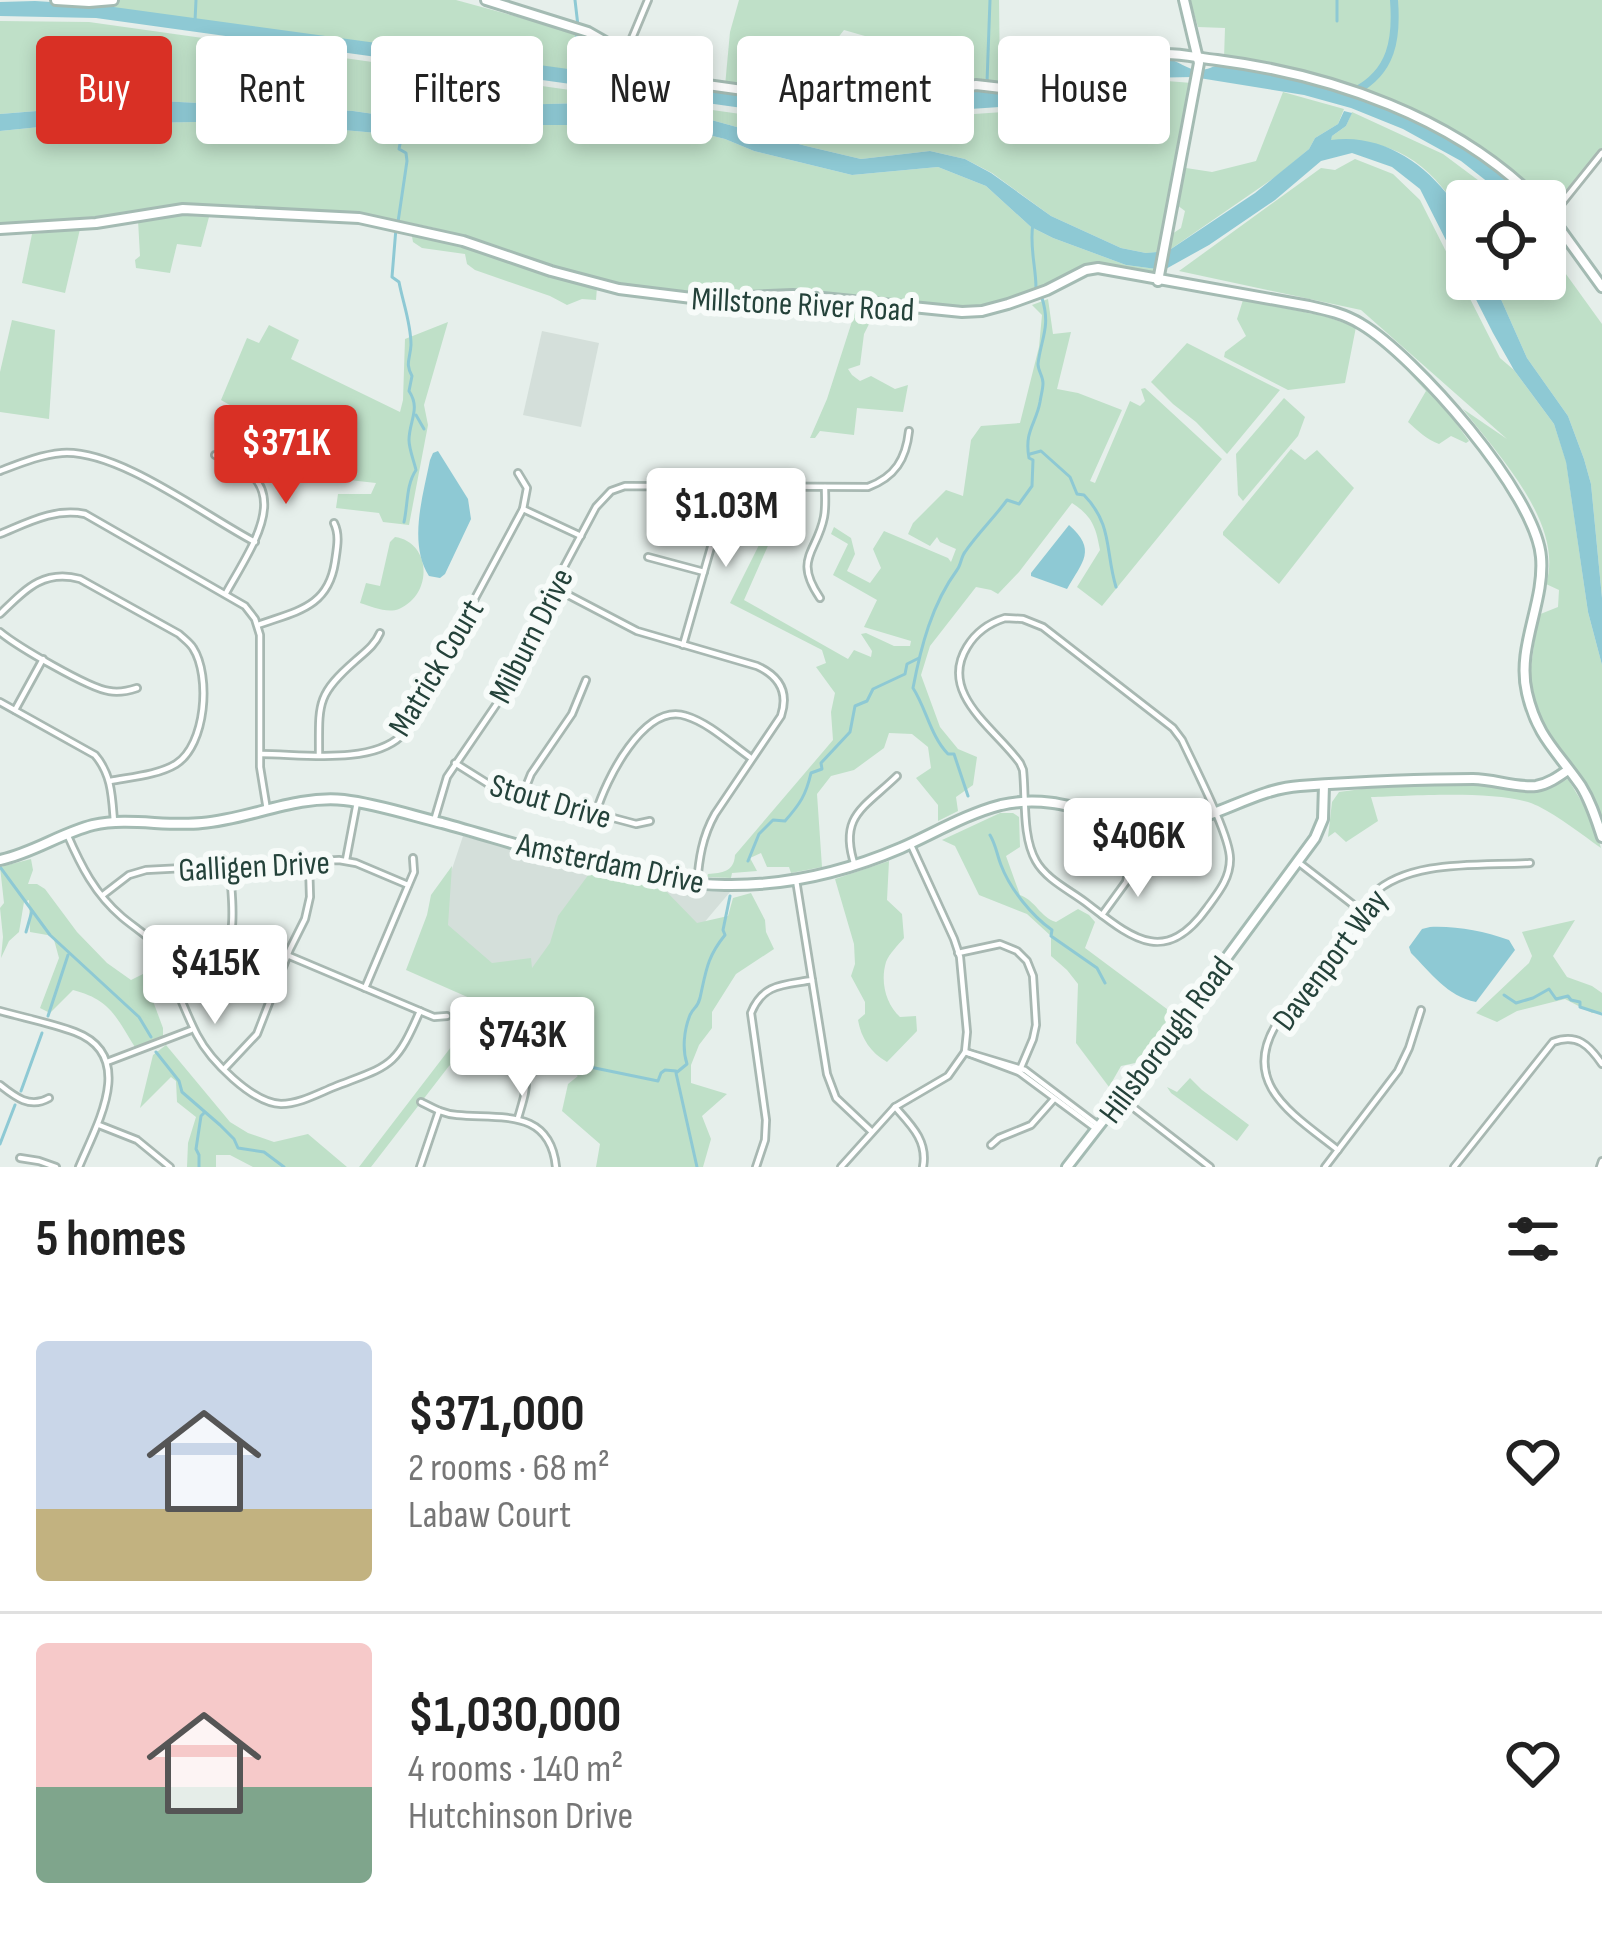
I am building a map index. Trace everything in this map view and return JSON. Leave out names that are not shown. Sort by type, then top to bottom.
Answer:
[{"type":"street","points":[[56,0],[113,0]]},
{"type":"street","points":[[485,0],[594,36]]},
{"type":"street","points":[[633,36],[648,0]]},
{"type":"street","points":[[1159,275],[1199,57],[1184,0]]},
{"type":"street","points":[[713,86],[831,102],[916,97],[971,85],[1019,90],[1175,53],[1289,74],[1404,111],[1481,152],[1516,180]]},
{"type":"street","points":[[1566,192],[1602,153]]},
{"type":"street","name":"Millstone River Road","points":[[0,229],[96,224],[183,209],[359,218],[441,234],[619,289],[700,299],[780,295],[982,311],[1092,269],[1159,275],[1342,315],[1373,332],[1438,390],[1503,477],[1535,530],[1541,568],[1525,655],[1525,686],[1544,737],[1586,796],[1602,837]]},
{"type":"street","points":[[1566,237],[1602,287]]},
{"type":"street","name":"Milburn Drive","points":[[434,821],[445,781],[513,680],[553,587],[604,496],[618,488],[868,487],[901,463],[908,431]]},
{"type":"street","points":[[0,471],[64,452],[107,459],[255,542]]},
{"type":"street","points":[[214,454],[246,469],[262,491],[265,515],[226,593]]},
{"type":"street","points":[[518,473],[527,488],[523,509],[580,536]]},
{"type":"street","points":[[683,645],[712,539],[712,487]]},
{"type":"street","points":[[820,598],[807,564],[824,517],[826,488]]},
{"type":"street","name":"Matrick Court","points":[[261,754],[370,753],[401,736],[523,509]]},
{"type":"street","points":[[0,534],[53,513],[85,514],[244,606],[258,626],[261,779],[267,810]]},
{"type":"street","points":[[258,626],[306,608],[327,589],[337,546],[334,523]]},
{"type":"street","points":[[648,556],[704,572]]},
{"type":"street","points":[[0,614],[39,579],[69,576],[179,634],[192,646],[201,672],[201,724],[196,742],[164,770],[110,781]]},
{"type":"street","points":[[553,587],[626,627],[757,666],[778,681],[784,710],[706,831],[697,884]]},
{"type":"street","points":[[1005,618],[1038,624],[1177,731],[1215,813],[1229,849],[1229,869],[1221,889],[1192,928],[1174,939],[1146,942],[1129,935],[1038,865],[1030,845],[1020,763],[963,696],[960,663],[969,644],[981,630],[1005,618]]},
{"type":"street","points":[[0,632],[100,689],[125,692],[137,688]]},
{"type":"street","points":[[319,754],[319,714],[325,691],[380,633]]},
{"type":"street","points":[[15,710],[43,659]]},
{"type":"street","points":[[524,794],[533,769],[572,714],[586,680]]},
{"type":"street","points":[[0,702],[83,746],[104,765],[114,822]]},
{"type":"street","points":[[596,813],[607,781],[644,728],[661,716],[692,718],[753,759]]},
{"type":"street","name":"Stout Drive","points":[[455,764],[485,783],[637,824],[650,821]]},
{"type":"street","name":"Amsterdam Drive","points":[[0,860],[114,822],[200,824],[315,800],[357,802],[635,874],[697,884],[750,885],[854,866],[984,811],[1026,801],[1063,803],[1154,824],[1215,813],[1292,787],[1479,779],[1532,786],[1568,770]]},
{"type":"street","points":[[854,866],[850,824],[897,776]]},
{"type":"street","name":"Hillsborough Road","points":[[1070,1166],[1322,824],[1324,785]]},
{"type":"street","points":[[346,860],[357,802]]},
{"type":"street","points":[[67,834],[85,874],[102,896],[157,945],[205,1047],[259,1099],[296,1102],[388,1064],[404,1047],[420,1011]]},
{"type":"street","points":[[841,1167],[895,1107],[948,1076],[967,1053],[958,952],[911,844]]},
{"type":"street","points":[[365,988],[414,872],[413,858]]},
{"type":"street","name":"Galligen Drive","points":[[102,896],[140,871],[346,860],[408,885]]},
{"type":"street","points":[[1297,861],[1360,910]]},
{"type":"street","points":[[225,1068],[256,1034],[309,908],[308,862]]},
{"type":"street","name":"Davenport Way","points":[[1338,1150],[1277,1099],[1266,1075],[1265,1054],[1274,1029],[1384,884],[1412,871],[1530,863]]},
{"type":"street","points":[[175,982],[211,966],[227,946],[232,929],[230,866]]},
{"type":"street","points":[[1102,915],[1126,882],[1129,868]]},
{"type":"street","points":[[796,880],[832,1091],[872,1132]]},
{"type":"street","points":[[958,952],[1000,944],[1027,961],[1033,976],[1036,1025],[1020,1070]]},
{"type":"street","points":[[287,955],[420,1011],[448,1016]]},
{"type":"street","points":[[756,1167],[766,1120],[752,1013],[764,992],[812,980]]},
{"type":"street","points":[[1324,1167],[1398,1071],[1421,1010]]},
{"type":"street","points":[[0,1011],[79,1033],[107,1062],[109,1090],[79,1167]]},
{"type":"street","points":[[107,1062],[194,1029]]},
{"type":"street","points":[[1454,1167],[1553,1042],[1580,1040],[1602,1064]]},
{"type":"street","points":[[967,1053],[1020,1070],[1098,1128]]},
{"type":"street","points":[[501,1054],[520,1063],[525,1073],[518,1118]]},
{"type":"street","points":[[0,1085],[25,1101],[49,1098]]},
{"type":"street","points":[[991,1144],[1031,1125],[1056,1096]]},
{"type":"street","points":[[1121,1098],[1210,1167]]},
{"type":"street","points":[[421,1102],[454,1115],[518,1118],[533,1125],[553,1148],[556,1167]]},
{"type":"street","points":[[895,1107],[923,1143],[923,1167]]},
{"type":"street","points":[[420,1167],[439,1111]]},
{"type":"street","points":[[96,1124],[137,1140],[170,1167]]},
{"type":"street","points":[[20,1158],[56,1167]]},
{"type":"shaded area","points":[[542,331],[599,343],[581,427],[523,415]]},
{"type":"shaded area","points":[[463,836],[645,884],[730,892],[582,1067],[496,1010],[418,971]]},
{"type":"green space","points":[[85,0],[456,0],[587,36],[567,36],[567,71],[543,68],[543,36],[371,36],[371,44],[347,41],[347,36],[314,36],[88,5]]},
{"type":"green space","points":[[739,0],[999,0],[998,84],[974,85],[974,36],[865,36],[844,30],[839,36],[737,36],[737,87],[725,86],[730,32]]},
{"type":"green space","points":[[1190,0],[1602,0],[1602,149],[1566,194],[1566,180],[1517,180],[1480,150],[1394,104],[1391,109],[1313,84],[1314,78],[1224,58],[1225,28],[1198,27]]},
{"type":"green space","points":[[0,21],[89,22],[196,37],[196,103],[172,102],[172,36],[36,36],[36,111],[0,114]]},
{"type":"green space","points":[[347,58],[371,62],[371,114],[347,111]]},
{"type":"green space","points":[[1170,81],[1192,83],[1160,252],[1121,248],[1051,216],[965,159],[930,151],[861,159],[799,144],[974,144],[974,114],[998,112],[998,144],[1170,144]]},
{"type":"green space","points":[[543,86],[567,89],[567,103],[543,104]]},
{"type":"green space","points":[[1283,92],[1344,109],[1338,124],[1315,138],[1278,175],[1168,251],[1185,211],[1177,205],[1186,168],[1212,172],[1256,161]]},
{"type":"green space","points":[[713,110],[737,113],[737,127],[713,120]]},
{"type":"green space","points":[[1352,112],[1443,154],[1478,180],[1446,180],[1446,192],[1426,171],[1394,150],[1330,141],[1346,126]]},
{"type":"green space","points":[[196,122],[196,144],[347,144],[347,130],[371,132],[371,144],[543,144],[543,125],[567,125],[567,144],[713,144],[713,136],[852,175],[938,167],[986,186],[1031,227],[1053,238],[1126,265],[1157,269],[1152,275],[1095,266],[1016,297],[963,310],[788,291],[709,295],[620,284],[435,228],[368,214],[185,205],[94,220],[0,226],[0,131],[36,127],[36,144],[172,144],[172,123]]},
{"type":"green space","points":[[1355,159],[1393,174],[1420,200],[1446,251],[1446,300],[1471,300],[1500,358],[1554,424],[1566,461],[1588,612],[1602,665],[1602,823],[1591,794],[1543,724],[1529,682],[1538,615],[1558,607],[1559,590],[1546,584],[1546,538],[1524,491],[1463,409],[1507,439],[1361,310],[1179,271],[1321,168],[1335,170]]},
{"type":"green space","points":[[209,217],[201,247],[177,244],[170,273],[136,268],[138,220]]},
{"type":"green space","points":[[80,229],[65,293],[22,283],[32,234]]},
{"type":"green space","points":[[411,231],[467,244],[597,287],[596,300],[567,305],[475,270],[467,264],[465,254],[422,248],[413,242]]},
{"type":"green space","points":[[1566,274],[1602,324],[1602,598],[1591,484],[1584,459],[1568,416],[1527,358],[1501,300],[1566,300]]},
{"type":"green space","points":[[1048,299],[1053,334],[1071,332],[1057,389],[1122,410],[1090,481],[1095,483],[1130,401],[1140,406],[1145,401],[1141,389],[1145,388],[1222,459],[1102,606],[1077,587],[1100,550],[1092,523],[1072,503],[998,594],[976,587],[930,646],[921,675],[940,727],[958,749],[977,757],[973,785],[956,797],[958,811],[938,821],[938,805],[916,778],[931,768],[928,747],[912,734],[889,733],[884,748],[854,770],[831,776],[817,794],[822,867],[791,873],[789,867],[767,867],[761,853],[750,858],[757,871],[732,873],[731,878],[707,877],[730,868],[735,855],[833,740],[835,693],[816,667],[826,663],[822,650],[730,603],[772,519],[788,493],[744,600],[848,659],[854,650],[871,657],[861,634],[894,646],[910,646],[911,641],[864,627],[877,600],[833,575],[848,544],[831,534],[834,527],[851,538],[855,554],[847,571],[870,583],[881,568],[873,549],[884,531],[951,562],[956,549],[937,537],[930,546],[908,534],[946,490],[963,496],[971,440],[981,426],[1020,423],[1039,347],[1042,315],[1032,305]]},
{"type":"green space","points":[[1243,300],[1356,327],[1345,383],[1288,390],[1224,357],[1246,336],[1237,319]]},
{"type":"green space","points":[[855,312],[874,314],[864,334],[860,365],[848,369],[860,381],[871,376],[895,389],[908,385],[903,412],[857,408],[854,435],[820,431],[810,438]]},
{"type":"green space","points":[[12,320],[55,330],[49,419],[0,412],[0,372]]},
{"type":"green space","points":[[448,322],[424,405],[428,425],[409,525],[383,522],[379,513],[336,508],[338,494],[371,494],[376,483],[310,472],[288,438],[221,400],[247,338],[259,343],[269,325],[299,340],[291,359],[400,412],[405,339]]},
{"type":"green space","points":[[1187,343],[1280,390],[1227,454],[1151,382]]},
{"type":"green space","points":[[1404,363],[1428,385],[1469,441],[1451,436],[1439,444],[1408,422],[1426,391]]},
{"type":"green space","points":[[1284,398],[1305,417],[1298,436],[1243,501],[1238,495],[1236,454]]},
{"type":"green space","points":[[1291,449],[1305,460],[1317,450],[1354,488],[1279,584],[1223,532]]},
{"type":"green space","points":[[395,537],[416,548],[421,558],[423,581],[418,592],[394,610],[360,603],[366,583],[380,586]]},
{"type":"green space","points":[[1568,779],[1592,819],[1601,848],[1538,806],[1481,795],[1371,797],[1378,821],[1346,842],[1335,832],[1328,837],[1332,802],[1339,792],[1441,785],[1532,790]]},
{"type":"green space","points":[[1000,813],[1019,817],[1020,847],[1006,856],[1020,895],[1056,922],[1078,909],[1089,915],[1095,922],[1085,948],[1175,1015],[1140,1062],[1121,1066],[1109,1087],[1076,1043],[1078,984],[1051,956],[1051,936],[1027,914],[979,895],[955,846],[942,840]]},
{"type":"green space","points":[[31,859],[28,884],[45,889],[107,963],[131,980],[143,974],[163,1036],[135,1047],[104,1004],[73,990],[50,1013],[40,1008],[59,958],[53,936],[30,932],[29,900],[24,902],[19,932],[1,958],[0,908],[4,903],[0,867]]},
{"type":"green space","points":[[889,861],[887,900],[902,914],[904,938],[886,962],[885,992],[900,1017],[916,1016],[917,1031],[887,1062],[872,1050],[859,1027],[865,1002],[851,976],[854,944],[835,879]]},
{"type":"green space","points":[[452,866],[448,925],[492,963],[531,958],[532,968],[550,943],[558,916],[589,874],[663,888],[697,923],[728,916],[733,898],[751,893],[774,949],[736,974],[712,1012],[712,1028],[691,1065],[691,1083],[727,1094],[702,1116],[711,1139],[703,1167],[596,1167],[600,1144],[562,1111],[568,1084],[578,1076],[499,1017],[467,1043],[461,1058],[449,1066],[371,1167],[359,1167],[481,1003],[406,970],[431,895]]},
{"type":"green space","points":[[1575,920],[1553,956],[1567,977],[1602,993],[1602,1012],[1592,1013],[1565,999],[1517,1011],[1497,1022],[1476,1013],[1529,963],[1532,956],[1522,932]]},
{"type":"green space","points":[[166,1045],[230,1122],[274,1142],[308,1134],[347,1167],[253,1167],[230,1155],[216,1155],[216,1167],[187,1167],[196,1117],[177,1102],[176,1081],[171,1077],[140,1108],[153,1055]]},
{"type":"green space","points":[[1190,1078],[1249,1125],[1237,1141],[1167,1087],[1177,1092]]},
{"type":"water","points":[[0,2],[99,5],[326,36],[225,36],[96,18],[0,16]]},
{"type":"water","points":[[347,39],[371,42],[371,56],[347,53]]},
{"type":"water","points":[[1170,60],[1196,70],[1239,66],[1333,90],[1425,125],[1509,180],[1485,180],[1403,129],[1351,108],[1304,95],[1170,77]]},
{"type":"water","points":[[543,66],[567,69],[567,84],[543,80]]},
{"type":"water","points":[[974,88],[998,92],[998,107],[974,109]]},
{"type":"water","points":[[713,89],[737,92],[737,107],[713,104]]},
{"type":"water","points":[[172,102],[196,103],[196,122],[172,123]]},
{"type":"water","points":[[567,103],[567,125],[543,125],[543,104]]},
{"type":"water","points":[[36,111],[36,127],[0,131],[0,114]]},
{"type":"water","points":[[347,111],[371,114],[371,132],[347,130]]},
{"type":"water","points":[[1344,111],[1352,113],[1331,140],[1383,146],[1413,162],[1446,192],[1446,240],[1420,189],[1392,167],[1352,153],[1321,161],[1275,200],[1164,270],[1126,265],[1053,238],[1031,227],[986,186],[938,167],[852,175],[737,144],[799,144],[861,159],[930,151],[965,159],[1051,216],[1121,248],[1146,253],[1168,251],[1255,193],[1309,149],[1315,138],[1338,124]]},
{"type":"water","points":[[713,120],[737,127],[737,144],[713,136]]},
{"type":"water","points":[[1476,300],[1501,300],[1527,358],[1568,416],[1584,459],[1591,484],[1602,598],[1602,665],[1588,612],[1566,462],[1554,424]]},
{"type":"water","points":[[438,451],[468,499],[471,519],[440,578],[429,576],[418,534],[430,460]]},
{"type":"water","points":[[1069,525],[1085,549],[1067,589],[1031,573]]},
{"type":"water","points":[[1422,929],[1489,934],[1509,940],[1515,950],[1476,1002],[1448,989],[1411,953],[1409,947]]},
{"type":"waterway","points":[[195,21],[196,0]]},
{"type":"waterway","points":[[575,0],[578,26]]},
{"type":"waterway","points":[[987,82],[990,0]]},
{"type":"waterway","points":[[1337,0],[1337,21]]},
{"type":"waterway","points":[[1355,91],[1377,74],[1390,53],[1394,0]]},
{"type":"waterway","points":[[577,36],[578,32]]},
{"type":"waterway","points":[[398,222],[407,161],[400,144]]},
{"type":"waterway","points":[[1033,224],[1036,288]]},
{"type":"waterway","points":[[396,228],[392,277],[399,282],[410,329],[409,391],[414,409],[409,440],[416,470],[404,522]]},
{"type":"waterway","points":[[968,796],[954,754],[948,754],[937,739],[913,688],[934,611],[964,554],[1007,500],[1019,504],[1032,486],[1028,441],[1043,385],[1038,364],[1045,325],[1042,298]]},
{"type":"waterway","points":[[416,415],[424,429]]},
{"type":"waterway","points":[[1030,454],[1041,451],[1093,506],[1104,528],[1116,587]]},
{"type":"waterway","points":[[748,861],[759,834],[773,820],[785,821],[802,799],[811,773],[822,769],[821,763],[850,732],[855,706],[867,701],[873,689],[905,674],[907,664],[919,658]]},
{"type":"waterway","points":[[990,835],[1022,901],[1052,930],[1051,936],[1097,968],[1105,983]]},
{"type":"waterway","points":[[0,867],[50,935],[139,1017],[151,1037]]},
{"type":"waterway","points":[[697,1167],[676,1073],[687,1064],[686,1027],[711,957],[725,935],[730,896]]},
{"type":"waterway","points":[[26,932],[32,911]]},
{"type":"waterway","points":[[48,1016],[68,955]]},
{"type":"waterway","points":[[1504,995],[1516,1003],[1549,989],[1556,999],[1568,996],[1580,1002],[1580,1007],[1602,1014]]},
{"type":"waterway","points":[[21,1091],[42,1033]]},
{"type":"waterway","points":[[156,1052],[182,1092],[238,1148],[264,1152],[284,1167]]},
{"type":"waterway","points":[[590,1067],[658,1081],[665,1070],[676,1071]]},
{"type":"waterway","points":[[0,1144],[15,1105]]},
{"type":"waterway","points":[[199,1167],[196,1149],[204,1113]]}]
